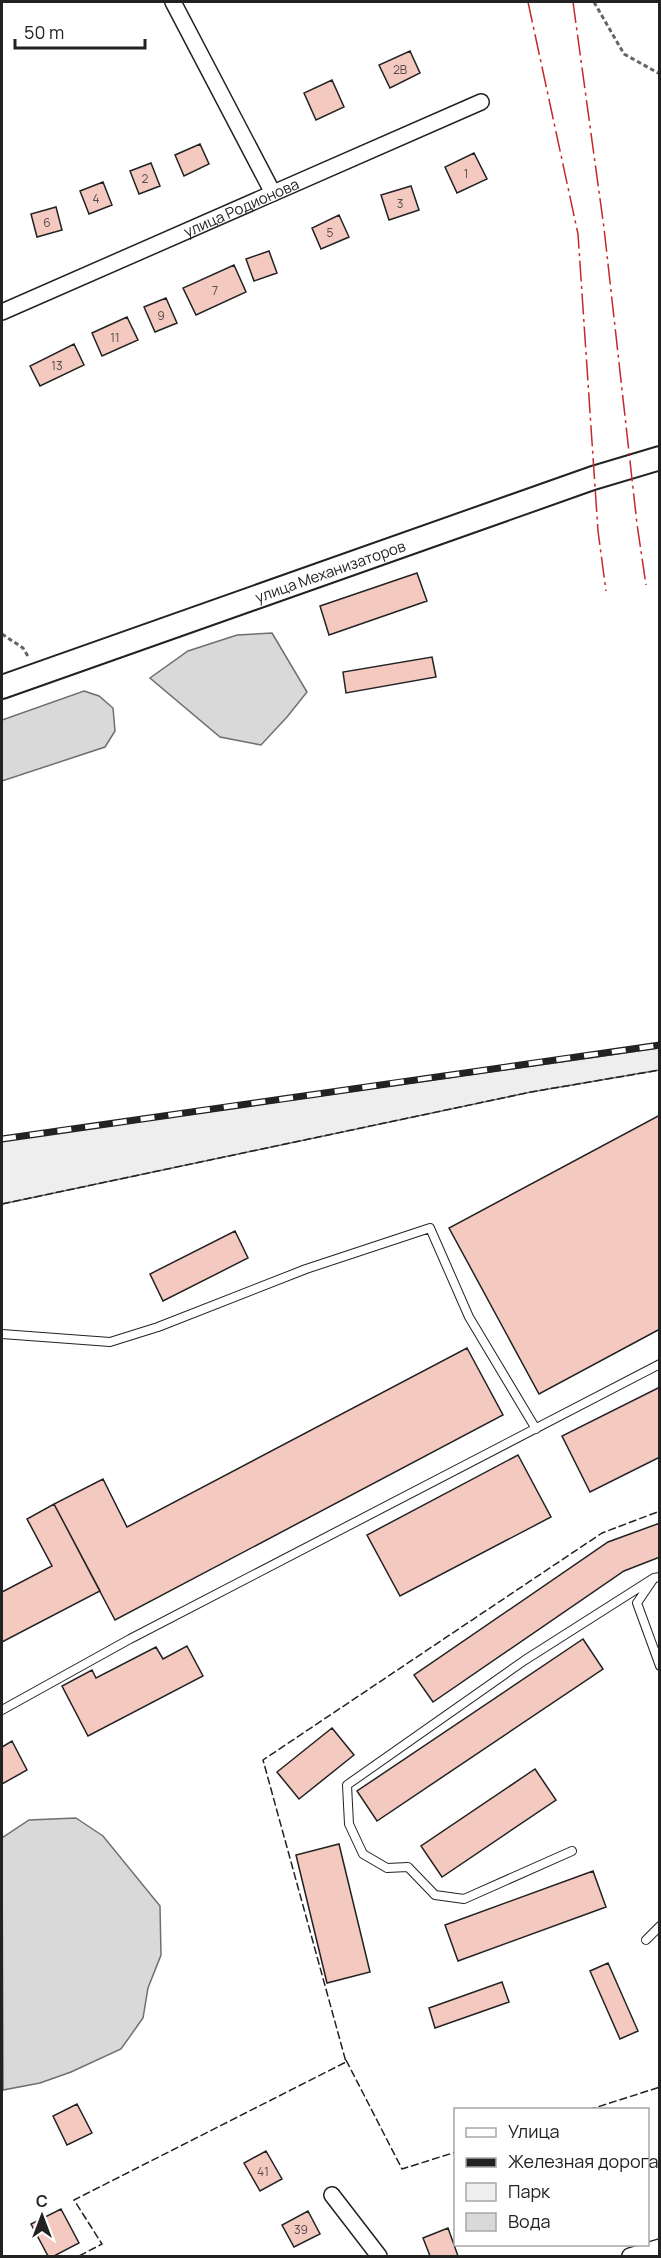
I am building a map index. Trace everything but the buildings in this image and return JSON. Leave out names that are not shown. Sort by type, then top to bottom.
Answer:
[{"type":"street","points":[[173,2],[273,193]]},
{"type":"street","name":"улица Родионова","points":[[2,312],[481,102]]},
{"type":"street","name":"улица Механизаторов","points":[[2,687],[593,478],[660,458]]},
{"type":"street","points":[[332,2195],[379,2256]]},
{"type":"street","points":[[630,2256],[660,2247]]},
{"type":"lane","points":[[2,1334],[110,1342],[306,1269],[430,1228],[469,1317],[536,1429]]},
{"type":"lane","points":[[2,1710],[130,1639],[660,1364]]},
{"type":"lane","points":[[657,1578],[637,1603],[660,1666]]},
{"type":"lane","points":[[572,1851],[464,1899],[435,1894],[408,1867],[387,1868],[363,1854],[349,1824],[347,1785],[525,1660],[657,1578]]},
{"type":"lane","points":[[646,1940],[660,1926]]},
{"type":"path","points":[[594,2],[624,54],[660,74]]},
{"type":"path","points":[[2,634],[23,648],[39,674]]},
{"type":"green space","points":[[659,1048],[659,1070],[531,1092],[2,1204],[2,1141]]},
{"type":"water","points":[[272,633],[307,692],[261,745],[220,737],[150,678],[188,651],[237,635]]},
{"type":"water","points":[[84,691],[99,696],[113,708],[115,731],[105,747],[2,781],[2,720]]},
{"type":"water","points":[[76,1818],[103,1836],[160,1906],[161,1955],[148,1988],[143,2018],[121,2049],[71,2072],[40,2083],[3,2090],[2,1838],[29,1820]]},
{"type":"railway","points":[[2,1139],[660,1045]]},
{"type":"fence","points":[[2,1204],[531,1092],[660,1070]]},
{"type":"fence","points":[[79,2256],[102,2244],[74,2200],[346,2062],[263,1760],[602,1533],[660,1511]]},
{"type":"fence","points":[[346,2060],[402,2169],[454,2153]]},
{"type":"fence","points":[[594,2108],[660,2087]]},
{"type":"power","points":[[528,2],[578,234],[598,531],[606,591]]},
{"type":"power","points":[[573,2],[604,228],[637,524],[646,585]]}]
